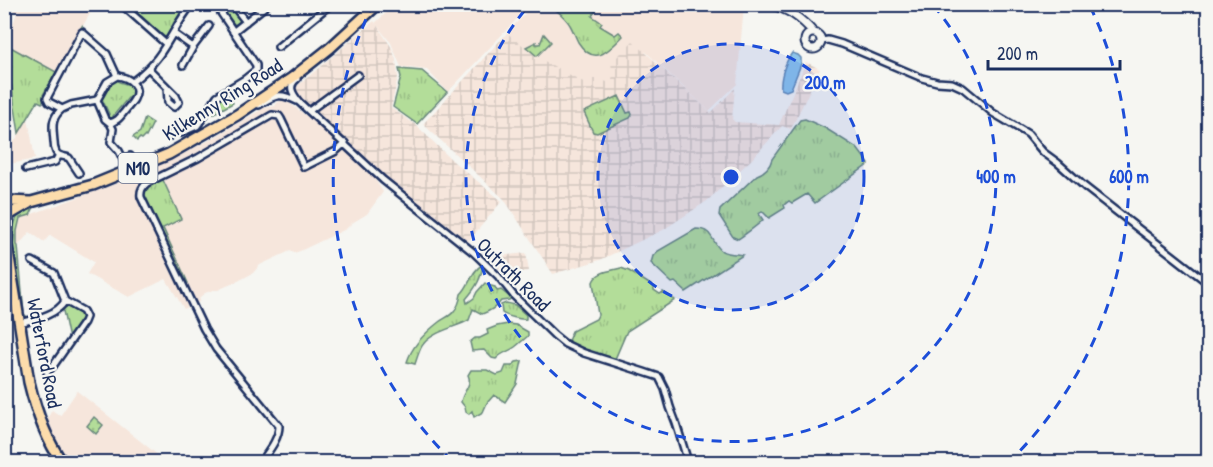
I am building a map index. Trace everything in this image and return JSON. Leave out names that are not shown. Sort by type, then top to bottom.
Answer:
[{"type":"highway","name":"Kilkenny Ring Road","points":[[8,217],[31,202],[93,185],[169,154],[237,115],[320,57],[378,4]]},
{"type":"highway","name":"Kilkenny Ring Road","points":[[7,200],[31,202]]},
{"type":"highway","name":"N10","points":[[7,200],[12,207],[8,217]]},
{"type":"highway","name":"Waterford Road","points":[[8,217],[6,241],[33,401],[45,432],[62,462]]},
{"type":"street","points":[[120,4],[166,44]]},
{"type":"street","points":[[132,82],[159,56],[192,4]]},
{"type":"street","points":[[178,124],[172,134],[197,126],[217,96],[256,70],[256,65],[215,4]]},
{"type":"street","points":[[232,4],[246,22]]},
{"type":"street","points":[[233,32],[267,4]]},
{"type":"street","points":[[278,47],[286,37],[331,4]]},
{"type":"street","points":[[769,4],[795,14],[806,24],[811,34]]},
{"type":"street","points":[[183,65],[209,26]]},
{"type":"street","points":[[62,109],[49,102],[47,95],[82,32],[107,54],[117,76]]},
{"type":"street","points":[[172,33],[193,47]]},
{"type":"street","points":[[811,34],[818,35],[821,40],[818,48],[813,49],[806,45],[805,41],[811,34]]},
{"type":"street","points":[[821,40],[842,44],[922,78],[952,83],[963,88],[993,113],[1028,134],[1043,152],[1085,187],[1209,283]]},
{"type":"street","points":[[299,102],[292,94],[291,85],[320,57]]},
{"type":"street","points":[[148,68],[166,87]]},
{"type":"street","points":[[309,111],[358,75]]},
{"type":"street","points":[[97,100],[107,82],[117,76],[126,78],[135,86],[136,93],[133,100],[119,119],[110,123]]},
{"type":"street","points":[[237,115],[255,108],[275,95],[287,96],[299,102]]},
{"type":"street","points":[[79,173],[69,158],[55,151],[53,120],[62,109],[78,103],[97,100]]},
{"type":"street","points":[[97,100],[105,119],[110,123],[111,142],[123,159],[130,156]]},
{"type":"street","name":"Outrath Road","points":[[299,102],[383,180],[473,252],[498,276],[514,296],[565,344],[584,353],[659,377],[688,462]]},
{"type":"street","points":[[261,462],[279,432],[279,426],[216,349],[204,329],[141,198],[142,189],[147,183],[198,159],[272,115],[282,119],[304,167],[336,151],[345,143]]},
{"type":"street","points":[[26,169],[55,162],[59,155]]},
{"type":"street","points":[[32,261],[54,273],[65,302],[83,311],[86,317],[47,372]]},
{"type":"street","points":[[19,323],[49,314],[65,302]]},
{"type":"shaded area","points":[[396,4],[530,5],[448,92],[427,70],[401,67],[391,43],[375,23]]},
{"type":"shaded area","points":[[5,5],[95,5],[56,72],[5,44],[17,13]]},
{"type":"shaded area","points":[[531,5],[744,5],[737,84],[709,111],[646,52],[607,84],[586,87],[536,58],[507,33]]},
{"type":"shaded area","points":[[374,21],[392,48],[396,60],[398,77],[391,108],[416,125],[454,162],[502,201],[467,243],[405,195],[294,92],[295,88]]},
{"type":"shaded area","points":[[507,33],[539,58],[587,84],[593,79],[607,82],[613,77],[611,63],[633,41],[711,113],[735,88],[732,119],[735,122],[779,125],[806,62],[820,69],[791,129],[782,126],[752,159],[707,201],[663,230],[600,260],[553,274],[504,199],[423,124]]},
{"type":"shaded area","points":[[282,100],[287,101],[318,125],[374,178],[383,192],[367,214],[346,229],[300,251],[294,253],[290,251],[260,265],[253,273],[218,290],[205,293],[200,297],[199,302],[184,309],[166,279],[129,297],[87,274],[94,262],[50,235],[44,242],[30,232],[17,245],[17,231],[21,218],[118,183],[172,159],[264,108],[275,106]]},
{"type":"shaded area","points":[[28,118],[35,159],[5,165],[5,141],[15,141]]},
{"type":"shaded area","points":[[526,253],[529,271],[505,275],[493,263],[498,256]]},
{"type":"shaded area","points":[[77,391],[163,459],[161,462],[68,462],[46,421],[52,410],[60,416]]},
{"type":"green space","points":[[124,5],[189,5],[168,36],[162,37],[147,25],[149,23],[142,17],[140,19]]},
{"type":"green space","points":[[220,5],[229,5],[226,7],[231,13],[235,10],[240,22],[234,24]]},
{"type":"green space","points":[[550,5],[600,5],[592,16],[602,23],[600,26],[615,35],[619,32],[623,36],[606,52],[590,54],[578,42],[566,19]]},
{"type":"green space","points":[[82,26],[83,28],[58,73],[56,72]]},
{"type":"green space","points":[[544,34],[551,42],[537,56],[526,47],[536,42],[540,44]]},
{"type":"green space","points":[[5,44],[56,72],[43,95],[45,99],[42,103],[38,101],[19,133]]},
{"type":"green space","points":[[399,69],[422,71],[447,92],[417,124],[393,107],[401,77]]},
{"type":"green space","points":[[118,78],[119,82],[126,84],[126,80],[130,84],[133,95],[113,116],[116,118],[111,120],[107,117],[109,114],[103,101],[100,104],[100,100],[109,83]]},
{"type":"green space","points":[[227,91],[233,103],[213,114],[209,111],[219,96]]},
{"type":"green space","points":[[619,96],[627,113],[631,112],[630,118],[597,133],[593,132],[584,112]]},
{"type":"green space","points":[[145,118],[153,123],[146,137],[137,141],[133,137],[140,132]]},
{"type":"green space","points":[[805,119],[825,128],[857,148],[869,164],[815,203],[807,194],[792,203],[789,201],[784,205],[785,208],[769,218],[762,211],[759,214],[763,220],[761,222],[738,239],[733,237],[719,215],[720,210],[757,175],[767,169],[800,120]]},
{"type":"green space","points":[[163,180],[181,219],[163,228],[188,283],[185,284],[145,201],[146,190]]},
{"type":"green space","points":[[33,209],[30,215],[20,218],[17,231],[24,314],[27,317],[25,317],[22,314],[16,277],[13,233],[15,221],[20,214]]},
{"type":"green space","points":[[696,229],[706,231],[722,251],[743,255],[686,292],[675,282],[672,283],[651,263],[658,251]]},
{"type":"green space","points":[[482,265],[475,288],[466,299],[467,303],[474,298],[485,283],[495,287],[497,291],[501,290],[511,298],[501,301],[493,309],[482,314],[473,309],[469,320],[426,341],[415,364],[407,362],[412,350],[424,335],[455,309],[475,271]]},
{"type":"green space","points":[[621,268],[654,287],[654,290],[660,294],[663,292],[675,300],[627,331],[615,359],[586,350],[568,341],[572,331],[596,319],[598,315],[593,282],[595,278],[605,272]]},
{"type":"green space","points":[[506,303],[515,305],[526,315],[526,319],[514,318],[502,313],[501,305]]},
{"type":"green space","points":[[66,306],[83,315],[69,339],[63,311]]},
{"type":"green space","points":[[508,324],[516,325],[528,332],[528,336],[496,359],[484,350],[472,351],[470,342],[475,338],[488,334],[487,330]]},
{"type":"green space","points":[[522,361],[517,384],[505,402],[494,395],[483,412],[474,417],[472,411],[469,414],[466,412],[461,402],[471,370],[487,370],[497,375],[503,373],[506,366]]},
{"type":"green space","points":[[94,417],[103,425],[96,434],[87,426]]},
{"type":"water","points":[[792,53],[801,58],[801,64],[791,89],[786,91],[781,89],[781,80],[785,65]]}]
